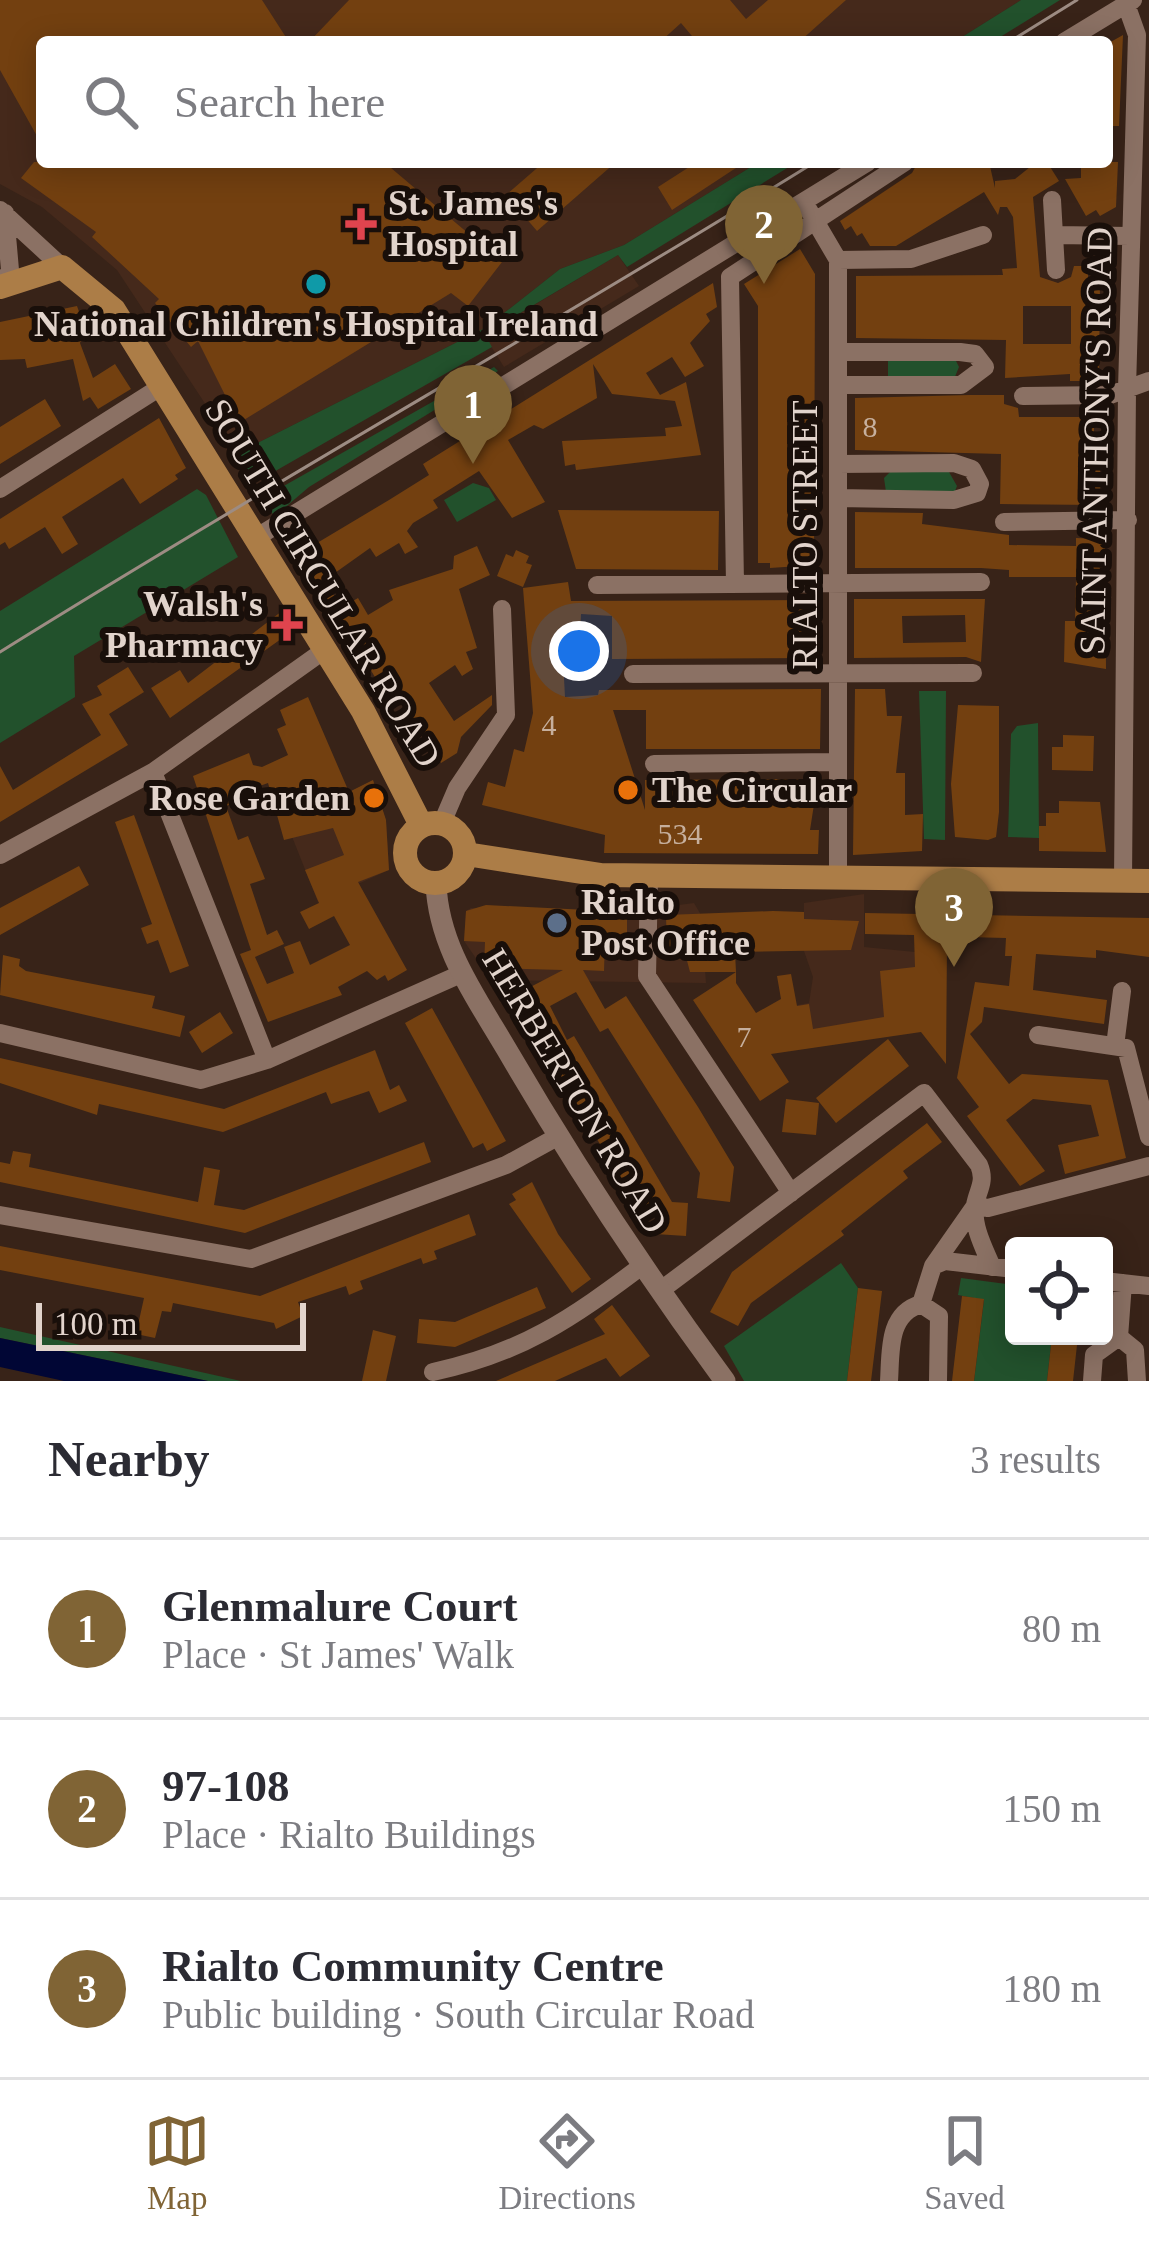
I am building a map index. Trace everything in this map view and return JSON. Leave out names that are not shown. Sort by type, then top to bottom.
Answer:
[{"type":"main road","points":[[1,287],[62,267]]},
{"type":"main road","name":"SOUTH CIRCULAR ROAD","points":[[62,267],[114,310],[432,824]]},
{"type":"main road","points":[[432,824],[457,832],[466,854],[458,872],[436,883],[416,876],[405,859],[407,840],[432,824]]},
{"type":"main road","points":[[466,854],[555,872],[649,877],[1136,881]]},
{"type":"street","points":[[1074,36],[1130,2]]},
{"type":"street","name":"SAINT ANTHONY'S ROAD","points":[[1130,2],[1137,35],[1126,389],[1136,881]]},
{"type":"street","points":[[735,584],[730,277],[861,168]]},
{"type":"street","points":[[257,537],[780,216],[809,210],[893,168]]},
{"type":"street","points":[[1052,200],[1056,270]]},
{"type":"street","name":"RIALTO STREET","points":[[809,210],[838,260],[838,878]]},
{"type":"street","points":[[3,212],[62,267]]},
{"type":"street","points":[[1,287],[10,270],[3,212]]},
{"type":"street","points":[[838,260],[911,260],[983,235]]},
{"type":"street","points":[[1054,235],[1130,236]]},
{"type":"street","points":[[838,352],[960,352],[975,354],[986,368],[961,385],[838,385]]},
{"type":"street","points":[[1023,396],[1111,394],[1149,381]]},
{"type":"street","points":[[0,489],[162,386]]},
{"type":"street","points":[[838,464],[953,463],[972,469],[980,484],[977,493],[954,500],[838,498]]},
{"type":"street","points":[[1004,522],[1128,520]]},
{"type":"street","points":[[597,584],[981,582]]},
{"type":"street","points":[[432,824],[506,715],[502,609]]},
{"type":"street","points":[[0,855],[153,772],[326,649]]},
{"type":"street","points":[[633,674],[973,673]]},
{"type":"street","points":[[654,764],[837,762]]},
{"type":"street","points":[[153,772],[267,1060]]},
{"type":"street","points":[[649,877],[647,976],[791,1193]]},
{"type":"street","name":"HERBERTON ROAD","points":[[436,883],[445,940],[557,1136],[725,1381]]},
{"type":"street","points":[[0,1033],[201,1080],[267,1060],[463,973]]},
{"type":"street","points":[[1122,991],[1120,1047],[1149,1137]]},
{"type":"street","points":[[1038,1035],[1149,1051]]},
{"type":"street","points":[[661,1290],[924,1093],[979,1165],[982,1186],[975,1206],[933,1266],[921,1304],[900,1317],[893,1330],[889,1381]]},
{"type":"street","points":[[0,1215],[251,1258],[506,1165],[557,1136]]},
{"type":"street","points":[[975,1206],[988,1208],[1149,1166]]},
{"type":"street","points":[[975,1206],[981,1242],[992,1267]]},
{"type":"street","points":[[933,1266],[945,1261],[1005,1268]]},
{"type":"street","points":[[433,1372],[496,1358],[561,1327],[643,1265]]},
{"type":"street","points":[[1137,1381],[1135,1349],[1119,1337],[1113,1282],[1149,1286]]},
{"type":"street","points":[[921,1304],[939,1316],[942,1329],[938,1381]]},
{"type":"street","points":[[1092,1381],[1094,1355],[1119,1337]]},
{"type":"shaded area","name":"St. James's Hospital","points":[[0,0],[1021,0],[964,36],[36,36],[36,168],[749,168],[624,245],[560,269],[485,328],[230,457],[206,405],[117,270],[42,207],[0,184]]},
{"type":"shaded area","points":[[618,255],[639,286],[504,367],[484,335]]},
{"type":"shaded area","points":[[373,780],[386,820],[389,870],[318,902],[287,824]]},
{"type":"shaded area","points":[[864,894],[864,947],[915,952],[917,1032],[788,1051],[781,1008],[809,1003],[813,977],[804,951],[804,903]]},
{"type":"shaded area","points":[[694,903],[701,915],[706,983],[491,980],[464,941],[466,911],[471,908],[633,911]]},
{"type":"shaded area","points":[[0,1338],[208,1381],[64,1381],[0,1367]]},
{"type":"green space","points":[[1021,0],[1060,0],[1002,36],[964,36]]},
{"type":"green space","points":[[749,168],[787,168],[627,267],[618,255],[485,334],[492,347],[251,485],[230,457],[485,328],[560,269],[624,245]]},
{"type":"green space","points":[[888,359],[955,359],[959,367],[954,379],[888,376]]},
{"type":"green space","points":[[494,367],[498,371],[309,487],[275,516],[259,500]]},
{"type":"green space","points":[[891,471],[949,472],[957,486],[955,491],[886,492],[884,478]]},
{"type":"green space","points":[[473,483],[489,488],[496,500],[457,522],[444,500]]},
{"type":"green space","points":[[197,489],[206,495],[238,557],[74,656],[75,697],[0,743],[0,611]]},
{"type":"green space","points":[[919,691],[946,691],[945,840],[924,839]]},
{"type":"green space","points":[[1038,723],[1039,838],[1008,837],[1011,734],[1017,726]]},
{"type":"green space","points":[[841,1263],[858,1288],[847,1381],[744,1381],[724,1346]]},
{"type":"green space","points":[[961,1278],[1005,1284],[1005,1345],[1051,1345],[1047,1381],[974,1381],[984,1300],[958,1295]]},
{"type":"green space","points":[[0,1327],[241,1381],[208,1381],[0,1338]]},
{"type":"building","points":[[0,0],[262,0],[285,36],[36,36],[36,134],[0,70]]},
{"type":"building","points":[[349,0],[730,0],[746,19],[768,0],[846,0],[806,36],[692,36],[681,23],[667,36],[315,36]]},
{"type":"building","points":[[1123,35],[1119,126],[1113,126],[1113,41]]},
{"type":"building","name":"National Children's Hospital Ireland","points":[[34,162],[36,168],[391,168],[502,262],[468,306],[451,293],[239,423],[198,341],[191,347],[155,303],[159,299],[92,237],[96,232],[21,178]]},
{"type":"building","points":[[1113,162],[1118,162],[1116,207],[1100,216],[1096,210],[1086,216],[1065,179],[1081,178],[1081,168],[1113,168]]},
{"type":"building","points":[[537,168],[609,168],[537,231],[506,195]]},
{"type":"building","points":[[688,168],[736,168],[672,210],[658,187]]},
{"type":"building","points":[[915,168],[990,168],[995,188],[995,181],[1015,179],[1029,168],[1051,168],[1059,181],[1033,197],[1040,277],[1058,283],[1071,277],[1074,266],[1088,266],[1088,283],[1100,283],[1099,376],[1094,381],[1070,381],[1070,374],[1005,378],[1006,340],[856,338],[856,276],[1003,275],[1002,269],[1017,268],[1013,217],[1007,207],[1000,207],[998,215],[984,192],[896,246],[870,246],[862,233],[857,236],[851,226],[845,230],[840,221]],"holes":[[[1023,306],[1071,306],[1071,344],[1023,344]]]},
{"type":"building","points":[[800,249],[815,274],[814,565],[770,568],[770,563],[758,563],[758,306],[744,284]]},
{"type":"building","points":[[713,283],[717,307],[706,314],[710,321],[690,343],[704,366],[685,377],[672,357],[646,373],[660,395],[686,382],[701,455],[576,470],[575,464],[565,466],[562,441],[666,436],[665,428],[682,426],[675,401],[612,394],[593,364],[597,398],[543,429],[534,425],[508,440],[545,502],[512,518],[479,471],[433,500],[438,508],[413,523],[407,531],[418,547],[405,554],[399,543],[376,557],[370,548],[325,580],[341,608],[358,598],[368,615],[393,600],[389,590],[453,569],[454,556],[477,546],[490,575],[459,589],[477,648],[466,652],[473,669],[462,676],[455,665],[429,683],[454,721],[492,695],[492,705],[461,737],[457,753],[441,763],[393,688],[385,694],[341,620],[335,624],[287,542],[299,536],[307,549],[389,500],[429,475],[423,464]]},
{"type":"building","points":[[77,306],[85,329],[80,343],[93,378],[115,364],[131,389],[98,409],[90,397],[83,401],[73,359],[27,368],[25,359],[0,360],[0,322]]},
{"type":"building","points":[[1004,395],[1004,404],[1018,408],[1019,417],[1094,417],[1094,435],[1100,435],[1100,505],[1000,504],[1001,454],[855,450],[855,398]]},
{"type":"building","points":[[45,399],[61,426],[0,464],[0,427]]},
{"type":"building","points":[[159,418],[186,468],[175,475],[178,479],[140,504],[123,478],[62,517],[78,544],[62,554],[45,527],[9,549],[5,542],[0,545],[0,519]]},
{"type":"building","points":[[558,510],[719,511],[718,570],[576,569]]},
{"type":"building","points":[[855,512],[923,513],[922,524],[1009,535],[1009,545],[1076,546],[1076,538],[1105,542],[1106,669],[1064,662],[1065,621],[1075,621],[1076,577],[1009,577],[1009,570],[981,568],[855,568]]},
{"type":"building","points":[[516,550],[529,556],[526,563],[532,565],[523,587],[497,576],[506,554],[513,557]]},
{"type":"building","points":[[568,582],[571,601],[820,600],[821,658],[612,659],[612,616],[581,614],[579,659],[563,659],[565,697],[598,695],[599,690],[821,689],[820,749],[646,749],[646,710],[613,710],[645,810],[645,780],[818,779],[810,830],[819,830],[818,854],[604,853],[605,835],[482,805],[488,782],[505,787],[514,749],[524,752],[533,713],[523,588]]},
{"type":"building","points":[[854,599],[985,599],[981,662],[966,657],[854,658]],"holes":[[[965,615],[966,642],[903,643],[902,616]]]},
{"type":"building","points":[[282,611],[292,629],[288,634],[170,718],[151,688],[180,670],[188,683]]},
{"type":"building","points":[[128,667],[144,692],[109,714],[128,745],[0,822],[0,766],[13,790],[101,735],[82,704],[102,695],[97,686]]},
{"type":"building","points":[[855,689],[885,689],[887,716],[902,716],[896,773],[905,773],[905,815],[923,814],[922,851],[853,855]]},
{"type":"building","points":[[308,697],[349,792],[373,780],[386,820],[389,870],[358,882],[407,970],[388,981],[385,975],[377,980],[367,971],[338,987],[342,995],[268,1022],[240,954],[251,950],[193,776],[249,753],[253,765],[262,767],[288,755],[277,729],[286,725],[280,710]],"holes":[[[268,783],[284,840],[333,828],[344,855],[305,870],[319,903],[300,912],[309,929],[334,916],[350,945],[310,965],[300,941],[284,947],[294,973],[267,984],[255,957],[284,944],[277,930],[267,935],[250,884],[265,879],[248,836],[238,840],[226,806],[237,802],[234,795]]]},
{"type":"building","points":[[958,705],[999,706],[999,812],[996,837],[988,840],[955,837],[951,784]]},
{"type":"building","points":[[1063,735],[1094,736],[1093,771],[1052,770],[1052,747],[1063,747]]},
{"type":"building","points":[[1059,801],[1100,802],[1106,852],[1039,851],[1039,826],[1046,826],[1046,813],[1059,813]]},
{"type":"building","points":[[134,815],[189,966],[170,973],[158,940],[147,944],[141,928],[152,924],[115,822]]},
{"type":"building","points":[[79,866],[89,885],[0,935],[0,908]]},
{"type":"building","points":[[486,905],[627,912],[627,939],[605,939],[604,971],[583,970],[605,1009],[626,996],[698,1107],[734,1167],[730,1202],[697,1198],[700,1173],[608,1028],[600,1032],[576,992],[550,1006],[567,1040],[574,1036],[672,1202],[688,1203],[686,1236],[655,1234],[657,1200],[638,1211],[515,995],[563,970],[484,968],[485,942],[464,941],[466,911]]},
{"type":"building","points":[[804,912],[804,919],[859,921],[851,950],[735,952],[736,972],[690,972],[685,953],[667,953],[666,915]]},
{"type":"building","points":[[865,913],[1149,918],[1149,957],[1096,950],[1096,958],[1036,954],[1033,990],[1107,1000],[1104,1024],[984,1007],[982,1022],[970,1034],[1009,1084],[1022,1074],[1108,1080],[1126,1158],[1065,1174],[1058,1145],[1099,1136],[1091,1105],[1033,1099],[1006,1120],[1045,1171],[1020,1186],[967,1116],[979,1107],[957,1078],[975,982],[1009,986],[1012,956],[1005,956],[1006,938],[966,937],[966,944],[947,944],[946,1064],[921,1032],[771,1054],[789,1082],[760,1101],[693,1000],[736,972],[736,983],[756,1013],[781,999],[777,976],[791,974],[797,1006],[809,1004],[813,1029],[884,1017],[880,971],[915,967],[914,935],[865,934]]},
{"type":"building","points":[[3,955],[20,959],[19,966],[26,971],[155,996],[152,1008],[185,1016],[180,1037],[0,995]]},
{"type":"building","points":[[432,1008],[506,1141],[487,1151],[483,1143],[473,1148],[405,1023]]},
{"type":"building","points":[[220,1012],[233,1033],[202,1053],[189,1032]]},
{"type":"building","points":[[888,1039],[909,1066],[836,1123],[816,1098]]},
{"type":"building","points":[[375,1050],[390,1090],[399,1085],[407,1101],[379,1113],[369,1091],[331,1104],[326,1092],[223,1132],[99,1104],[97,1115],[0,1083],[0,1058],[224,1109]]},
{"type":"building","points":[[786,1099],[819,1103],[816,1135],[782,1132]]},
{"type":"building","points":[[927,1123],[942,1142],[903,1171],[908,1178],[841,1231],[844,1235],[751,1303],[738,1326],[710,1312],[732,1272]]},
{"type":"building","points":[[424,1142],[431,1162],[245,1233],[0,1182],[0,1162],[10,1164],[13,1151],[31,1154],[29,1167],[198,1202],[204,1167],[220,1170],[214,1205],[244,1210]]},
{"type":"building","points":[[532,1182],[558,1234],[591,1279],[572,1293],[509,1204],[516,1200],[512,1194]]},
{"type":"building","points":[[469,1214],[476,1235],[434,1251],[437,1259],[423,1264],[421,1258],[360,1281],[363,1289],[349,1295],[346,1286],[298,1302],[303,1316],[276,1329],[274,1323],[173,1303],[171,1312],[162,1311],[155,1338],[136,1334],[144,1298],[0,1270],[0,1246],[260,1296]]},
{"type":"building","points":[[537,1287],[546,1308],[455,1347],[417,1343],[419,1319],[455,1322]]},
{"type":"building","points":[[858,1288],[882,1291],[871,1381],[847,1381]]},
{"type":"building","points":[[962,1296],[984,1299],[974,1381],[952,1381]]},
{"type":"building","points":[[612,1305],[650,1356],[620,1377],[606,1358],[555,1381],[496,1381],[605,1334],[594,1319]]},
{"type":"building","points":[[373,1330],[396,1336],[386,1381],[362,1381]]},
{"type":"building","points":[[1051,1345],[1077,1345],[1073,1381],[1047,1381]]},
{"type":"tram line","points":[[1019,36],[1077,0]]},
{"type":"tram line","points":[[0,652],[805,168]]},
{"type":"place","name":"St. James's Hospital","points":[[361,224]]},
{"type":"place","name":"National Children's Hospital Ireland","points":[[316,284]]},
{"type":"place","name":"97-108","points":[[764,284]]},
{"type":"place","name":"Glenmalure Court","points":[[473,464]]},
{"type":"place","name":"Walsh's Pharmacy","points":[[287,625]]},
{"type":"place","name":"The Circular","points":[[628,790]]},
{"type":"place","name":"Rose Garden","points":[[374,798]]},
{"type":"place","name":"Rialto Post Office","points":[[557,923]]},
{"type":"place","name":"Rialto Community Centre","points":[[954,967]]}]
